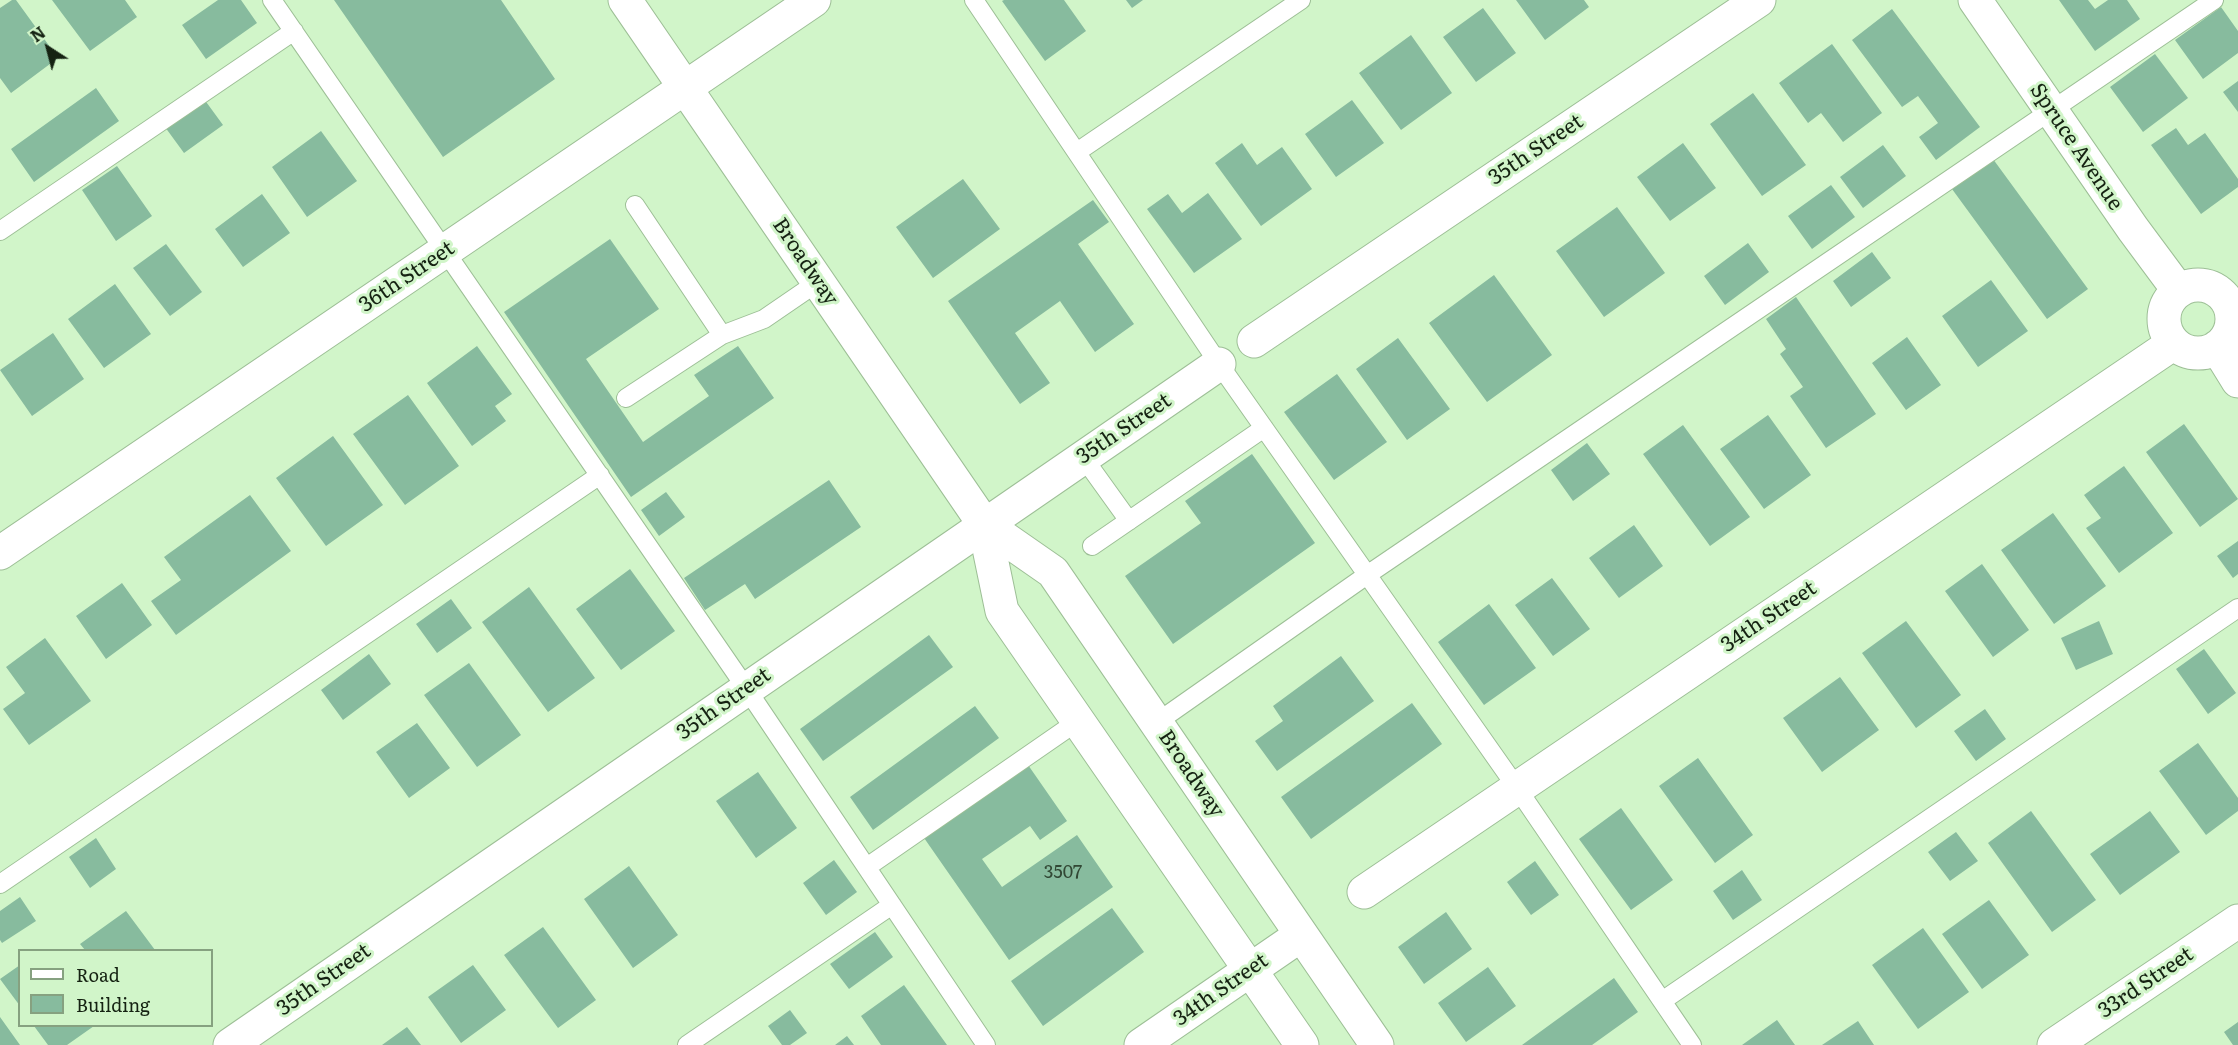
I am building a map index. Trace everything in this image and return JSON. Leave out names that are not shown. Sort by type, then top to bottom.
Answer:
[{"type":"street","name":"Broadway","points":[[625,0],[984,525],[1053,572],[1377,1045]]},
{"type":"street","name":"36th Street","points":[[0,553],[814,0]]},
{"type":"street","name":"35th Street","points":[[1254,341],[1759,0]]},
{"type":"street","name":"Spruce Avenue","points":[[1975,0],[2133,230],[2179,291]]},
{"type":"street","points":[[2189,287],[2208,287],[2234,303],[2226,340],[2217,348],[2195,353],[2184,350],[2168,336],[2164,316],[2172,298],[2179,291],[2189,287]]},
{"type":"street","name":"34th Street","points":[[1364,892],[2174,343]]},
{"type":"street","points":[[2217,348],[2238,381]]},
{"type":"street","name":"35th Street","points":[[230,1045],[1219,364]]},
{"type":"street","name":"Broadway","points":[[984,525],[1002,612],[1302,1045]]},
{"type":"street","name":"33rd Street","points":[[2054,1045],[2238,921]]},
{"type":"street","name":"34th Street","points":[[1141,1045],[1301,935]]},
{"type":"lane","points":[[272,0],[747,688],[986,1045]]},
{"type":"lane","points":[[974,0],[1219,364],[1517,788],[1692,1045]]},
{"type":"lane","points":[[1077,152],[1301,0]]},
{"type":"lane","points":[[1156,723],[1367,575],[2214,0]]},
{"type":"lane","points":[[0,231],[294,31]]},
{"type":"lane","points":[[635,205],[722,335]]},
{"type":"lane","points":[[626,398],[722,335],[764,319],[818,282]]},
{"type":"lane","points":[[1092,546],[1264,428]]},
{"type":"lane","points":[[1083,457],[1129,521]]},
{"type":"lane","points":[[0,884],[600,475]]},
{"type":"lane","points":[[1662,1001],[2238,608]]},
{"type":"lane","points":[[867,867],[1078,721]]},
{"type":"lane","points":[[687,1045],[892,905]]},
{"type":"building","points":[[16,0],[58,58],[11,93],[0,78],[0,8]]},
{"type":"building","points":[[52,0],[125,0],[137,17],[90,51]]},
{"type":"building","points":[[218,0],[241,0],[257,23],[206,59],[182,25]]},
{"type":"building","points":[[334,0],[501,0],[555,79],[443,157]]},
{"type":"building","points":[[1064,0],[1086,31],[1045,61],[1002,1]]},
{"type":"building","points":[[1126,0],[1143,0],[1132,8]]},
{"type":"building","points":[[1516,0],[1584,0],[1589,7],[1545,40]]},
{"type":"building","points":[[2059,0],[2088,0],[2095,9],[2108,0],[2127,0],[2140,19],[2095,51]]},
{"type":"building","points":[[2221,7],[2238,31],[2238,53],[2203,79],[2175,40]]},
{"type":"building","points":[[1483,8],[1516,53],[1476,82],[1443,37]]},
{"type":"building","points":[[1892,9],[1980,127],[1936,160],[1919,137],[1938,123],[1918,96],[1902,107],[1852,40]]},
{"type":"building","points":[[1411,35],[1452,93],[1401,130],[1359,73]]},
{"type":"building","points":[[1832,44],[1882,113],[1843,142],[1821,113],[1808,123],[1779,83]]},
{"type":"building","points":[[2155,54],[2188,98],[2143,132],[2110,87]]},
{"type":"building","points":[[2238,81],[2238,112],[2223,92]]},
{"type":"building","points":[[96,88],[119,121],[34,182],[11,149]]},
{"type":"building","points":[[1753,93],[1806,165],[1762,196],[1710,124]]},
{"type":"building","points":[[204,99],[223,125],[184,153],[165,127]]},
{"type":"building","points":[[1352,100],[1384,143],[1336,177],[1305,134]]},
{"type":"building","points":[[2176,128],[2188,145],[2205,133],[2238,179],[2238,187],[2201,214],[2151,145]]},
{"type":"building","points":[[321,131],[357,181],[307,217],[272,167]]},
{"type":"building","points":[[1242,143],[1257,165],[1282,147],[1312,189],[1261,226],[1215,163]]},
{"type":"building","points":[[1683,143],[1716,188],[1670,221],[1637,177]]},
{"type":"building","points":[[1883,145],[1906,176],[1863,208],[1840,177]]},
{"type":"building","points":[[1993,159],[2088,289],[2047,319],[1952,189]]},
{"type":"building","points":[[117,166],[152,216],[116,241],[82,190]]},
{"type":"building","points":[[963,179],[1000,229],[933,278],[896,227]]},
{"type":"building","points":[[1831,185],[1855,217],[1812,249],[1788,216]]},
{"type":"building","points":[[1208,193],[1242,239],[1194,273],[1147,209],[1168,194],[1182,213]]},
{"type":"building","points":[[262,194],[290,233],[243,267],[215,229]]},
{"type":"building","points":[[1093,200],[1109,222],[1078,244],[1134,324],[1095,352],[1060,301],[1015,333],[1050,383],[1020,404],[948,301]]},
{"type":"building","points":[[1617,207],[1665,273],[1604,317],[1556,251]]},
{"type":"building","points":[[610,239],[659,309],[586,359],[643,442],[709,396],[694,375],[738,346],[774,398],[631,497],[504,312]]},
{"type":"building","points":[[1748,243],[1769,272],[1725,305],[1704,276]]},
{"type":"building","points":[[166,244],[202,292],[170,316],[133,268]]},
{"type":"building","points":[[1872,252],[1891,278],[1851,307],[1833,281]]},
{"type":"building","points":[[1494,275],[1552,355],[1487,402],[1429,323]]},
{"type":"building","points":[[1991,280],[2028,331],[1978,367],[1942,316]]},
{"type":"building","points":[[115,284],[151,334],[104,368],[68,319]]},
{"type":"building","points":[[1796,297],[1876,414],[1826,448],[1790,396],[1803,387],[1780,354],[1786,349],[1766,319]]},
{"type":"building","points":[[53,333],[84,379],[32,416],[0,370]]},
{"type":"building","points":[[1907,337],[1941,385],[1906,410],[1872,363]]},
{"type":"building","points":[[1398,338],[1450,409],[1407,440],[1356,369]]},
{"type":"building","points":[[477,346],[512,394],[495,406],[506,421],[472,446],[427,383]]},
{"type":"building","points":[[1337,374],[1387,442],[1334,480],[1284,412]]},
{"type":"building","points":[[408,395],[459,466],[405,505],[353,434]]},
{"type":"building","points":[[1768,415],[1811,475],[1764,509],[1720,449]]},
{"type":"building","points":[[2184,424],[2238,499],[2200,527],[2146,452]]},
{"type":"building","points":[[1683,425],[1750,517],[1710,546],[1643,454]]},
{"type":"building","points":[[333,436],[383,505],[326,546],[276,478]]},
{"type":"building","points":[[1587,443],[1610,474],[1573,501],[1551,470]]},
{"type":"building","points":[[1252,454],[1315,543],[1173,644],[1125,576],[1201,523],[1185,501]]},
{"type":"building","points":[[2124,466],[2173,533],[2119,573],[2086,528],[2101,518],[2084,495]]},
{"type":"building","points":[[829,480],[861,527],[755,599],[745,584],[705,610],[684,578]]},
{"type":"building","points":[[666,492],[685,517],[659,536],[641,510]]},
{"type":"building","points":[[250,495],[291,551],[176,635],[151,601],[181,580],[164,557]]},
{"type":"building","points":[[2053,513],[2106,586],[2054,624],[2001,550]]},
{"type":"building","points":[[1634,525],[1663,566],[1619,598],[1589,558]]},
{"type":"building","points":[[2238,541],[2238,574],[2233,578],[2217,556]]},
{"type":"building","points":[[1982,564],[2029,630],[1993,657],[1945,591]]},
{"type":"building","points":[[630,569],[675,631],[621,670],[576,609]]},
{"type":"building","points":[[1552,578],[1590,629],[1553,656],[1515,605]]},
{"type":"building","points":[[122,583],[152,625],[106,659],[76,616]]},
{"type":"building","points":[[529,587],[595,678],[548,712],[482,622]]},
{"type":"building","points":[[451,599],[472,628],[437,653],[416,624]]},
{"type":"building","points":[[1489,604],[1536,668],[1484,705],[1438,642]]},
{"type":"building","points":[[1906,621],[1961,695],[1916,728],[1862,653]]},
{"type":"building","points":[[2099,621],[2113,654],[2076,670],[2061,638]]},
{"type":"building","points":[[929,635],[953,667],[823,761],[800,729]]},
{"type":"building","points":[[45,638],[91,701],[29,745],[3,709],[25,693],[6,667]]},
{"type":"building","points":[[2204,649],[2236,693],[2208,714],[2176,669]]},
{"type":"building","points":[[369,654],[391,684],[343,720],[321,690]]},
{"type":"building","points":[[1341,656],[1374,701],[1277,771],[1255,741],[1283,721],[1273,706]]},
{"type":"building","points":[[469,663],[521,735],[477,767],[424,695]]},
{"type":"building","points":[[1840,677],[1879,730],[1822,772],[1783,718]]},
{"type":"building","points":[[1412,703],[1442,744],[1311,839],[1281,797]]},
{"type":"building","points":[[975,706],[999,738],[873,830],[850,797]]},
{"type":"building","points":[[1985,709],[2006,739],[1976,761],[1954,731]]},
{"type":"building","points":[[417,723],[450,768],[409,798],[376,752]]},
{"type":"building","points":[[2198,743],[2238,798],[2238,811],[2206,835],[2159,771]]},
{"type":"building","points":[[1698,758],[1753,835],[1715,863],[1659,786]]},
{"type":"building","points":[[1026,762],[1067,821],[1040,840],[1030,826],[982,859],[1002,887],[1077,835],[1113,887],[1009,960],[922,835]]},
{"type":"building","points":[[758,772],[797,828],[756,858],[716,801]]},
{"type":"building","points":[[1621,808],[1673,880],[1631,910],[1579,839]]},
{"type":"building","points":[[2031,811],[2096,900],[2052,932],[1988,843]]},
{"type":"building","points":[[2150,811],[2180,852],[2120,895],[2090,854]]},
{"type":"building","points":[[1956,832],[1978,861],[1950,881],[1928,852]]},
{"type":"building","points":[[96,838],[116,869],[90,888],[69,857]]},
{"type":"building","points":[[834,860],[857,892],[826,915],[803,883]]},
{"type":"building","points":[[1535,861],[1559,895],[1531,915],[1507,882]]},
{"type":"building","points":[[629,866],[678,935],[633,968],[584,899]]},
{"type":"building","points":[[1742,870],[1762,900],[1733,920],[1713,891]]},
{"type":"building","points":[[20,897],[36,921],[2,943],[0,940],[0,911]]},
{"type":"building","points":[[1989,900],[2029,955],[1982,989],[1942,934]]},
{"type":"building","points":[[1112,908],[1144,952],[1043,1026],[1011,981]]},
{"type":"building","points":[[126,911],[154,949],[84,949],[80,944]]},
{"type":"building","points":[[1446,912],[1472,949],[1424,984],[1398,947]]},
{"type":"building","points":[[543,927],[596,1000],[558,1028],[504,955]]},
{"type":"building","points":[[1923,928],[1969,992],[1918,1029],[1872,965]]},
{"type":"building","points":[[875,932],[893,957],[849,989],[830,964]]},
{"type":"building","points":[[473,965],[506,1010],[461,1043],[428,997]]},
{"type":"building","points":[[18,966],[18,1003],[0,979]]},
{"type":"building","points":[[1488,967],[1516,1006],[1466,1042],[1438,1003]]},
{"type":"building","points":[[1614,978],[1638,1012],[1592,1045],[1522,1045]]},
{"type":"building","points":[[904,985],[947,1045],[881,1045],[861,1016]]},
{"type":"building","points":[[790,1010],[807,1033],[790,1045],[782,1045],[768,1026]]},
{"type":"building","points":[[0,1017],[20,1045],[0,1045]]},
{"type":"building","points":[[1777,1020],[1795,1045],[1742,1045]]},
{"type":"building","points":[[1858,1021],[1874,1045],[1822,1045]]},
{"type":"building","points":[[2238,1022],[2238,1045],[2233,1045],[2224,1032]]},
{"type":"building","points":[[35,1027],[93,1027],[67,1045],[48,1045]]},
{"type":"building","points":[[407,1027],[421,1045],[382,1045]]},
{"type":"building","points":[[847,1036],[854,1045],[835,1045]]}]
